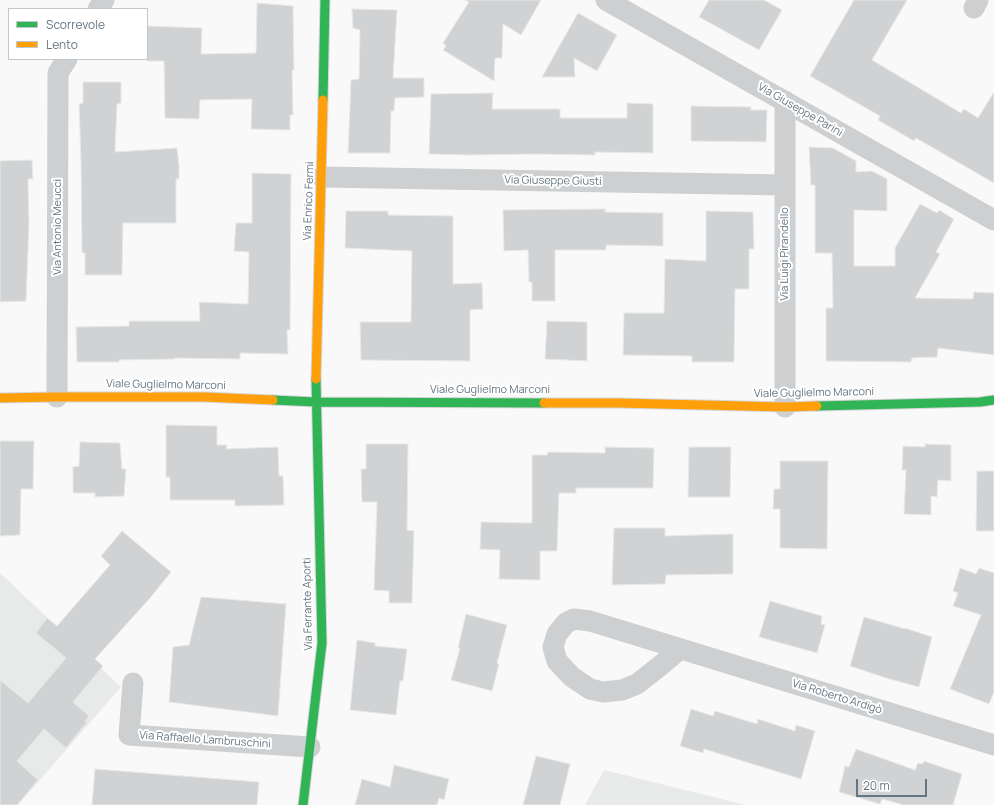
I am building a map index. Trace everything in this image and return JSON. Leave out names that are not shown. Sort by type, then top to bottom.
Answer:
[{"type":"street","name":"Via Enrico Fermi","points":[[316,402],[325,0]]},
{"type":"street","name":"Via Giuseppe Parini","points":[[606,0],[994,220]]},
{"type":"street","name":"Via Antonio Meucci","points":[[57,397],[58,73],[66,60]]},
{"type":"street","name":"Via Luigi Pirandello","points":[[785,101],[785,407]]},
{"type":"street","name":"Via Giuseppe Giusti","points":[[322,177],[785,185]]},
{"type":"street","name":"Viale Guglielmo Marconi","points":[[0,398],[204,397],[316,402],[618,403],[785,407],[980,402],[994,400]]},
{"type":"street","name":"Via Ferrante Aporti","points":[[303,805],[322,643],[316,402]]},
{"type":"street","name":"Viale Guglielmo Marconi","points":[[980,402],[994,405]]},
{"type":"street","name":"Via Roberto Ardigò","points":[[680,649],[637,684],[622,690],[603,692],[590,689],[572,677],[557,661],[553,647],[558,634],[566,623],[574,619],[590,621],[994,745]]},
{"type":"street","name":"Via Raffaello Lambruschini","points":[[133,683],[129,735],[310,747]]},
{"type":"shaded area","points":[[0,573],[121,687],[18,805],[0,805]]},
{"type":"shaded area","points":[[604,770],[746,805],[585,805]]},
{"type":"building","points":[[465,0],[541,0],[521,35],[503,24],[502,58],[495,58],[494,81],[443,50],[446,46],[443,43],[469,2]]},
{"type":"building","points":[[709,0],[764,0],[782,10],[759,50],[699,17]]},
{"type":"building","points":[[854,0],[907,0],[872,60],[961,113],[964,109],[978,118],[994,92],[994,183],[916,138],[914,141],[878,120],[880,116],[810,76]]},
{"type":"building","points":[[257,3],[293,6],[293,115],[290,115],[290,130],[251,129],[252,99],[200,100],[199,119],[165,118],[164,61],[147,61],[148,26],[202,28],[201,54],[256,53]]},
{"type":"building","points":[[352,9],[397,10],[393,78],[424,78],[424,97],[395,98],[394,111],[391,111],[390,153],[348,153],[351,80],[359,79],[360,30],[353,28]]},
{"type":"building","points":[[578,13],[617,35],[597,71],[574,58],[575,77],[542,77]]},
{"type":"building","points":[[83,82],[121,82],[121,103],[117,104],[115,152],[177,148],[179,179],[176,179],[176,223],[123,223],[122,275],[85,275],[85,253],[82,253],[79,104],[83,103]]},
{"type":"building","points":[[493,93],[492,109],[560,109],[560,118],[627,118],[627,103],[653,104],[653,153],[595,152],[595,155],[429,154],[431,94]]},
{"type":"building","points":[[691,106],[751,107],[751,110],[767,110],[766,142],[691,141]]},
{"type":"building","points":[[809,147],[833,148],[856,161],[856,172],[872,171],[887,179],[887,211],[854,210],[854,266],[895,266],[895,248],[920,204],[937,213],[939,210],[954,219],[936,252],[940,254],[915,298],[973,299],[974,292],[994,293],[994,355],[938,348],[937,357],[912,358],[911,362],[826,361],[826,308],[833,308],[832,253],[815,253],[815,185],[811,185]]},
{"type":"building","points":[[32,160],[33,179],[28,179],[29,224],[26,301],[0,302],[0,161]]},
{"type":"building","points":[[252,173],[291,174],[290,330],[287,330],[288,354],[240,353],[240,359],[175,358],[119,360],[119,362],[77,362],[76,327],[129,326],[129,321],[200,321],[199,302],[248,304],[249,252],[234,251],[236,223],[252,223]]},
{"type":"building","points":[[605,209],[605,212],[663,213],[663,246],[606,245],[606,250],[555,250],[555,301],[532,301],[532,282],[529,282],[528,250],[504,251],[503,210]]},
{"type":"building","points":[[346,211],[388,211],[388,215],[453,216],[453,284],[482,283],[483,309],[470,310],[470,361],[361,360],[360,322],[411,322],[412,251],[345,248]]},
{"type":"building","points":[[706,211],[753,212],[754,249],[749,249],[749,289],[735,289],[734,362],[692,362],[692,356],[623,355],[624,313],[664,313],[665,259],[706,261]]},
{"type":"building","points":[[547,321],[587,322],[587,361],[545,359]]},
{"type":"building","points":[[166,425],[217,426],[217,445],[227,445],[226,449],[278,447],[279,476],[283,476],[284,505],[235,506],[235,500],[170,500],[170,477],[166,477]]},
{"type":"building","points":[[0,441],[34,441],[33,489],[21,489],[20,535],[0,536]]},
{"type":"building","points":[[80,442],[120,443],[122,469],[126,469],[124,496],[95,497],[95,493],[73,493],[73,467],[79,466]]},
{"type":"building","points":[[366,444],[408,444],[407,530],[414,531],[412,603],[389,603],[389,591],[374,590],[377,502],[362,502],[361,469],[366,469]]},
{"type":"building","points":[[925,444],[951,445],[951,481],[938,480],[937,497],[931,496],[931,515],[904,514],[906,470],[902,470],[903,446],[925,447]]},
{"type":"building","points":[[605,447],[654,448],[653,488],[576,488],[576,493],[559,493],[557,551],[540,551],[540,580],[499,579],[500,550],[480,549],[481,522],[532,523],[532,455],[547,455],[548,452],[605,453]]},
{"type":"building","points":[[689,447],[731,447],[730,497],[688,497]]},
{"type":"building","points":[[780,461],[828,461],[827,549],[780,548],[780,509],[773,509],[774,489],[780,489]]},
{"type":"building","points":[[977,471],[994,471],[994,531],[976,531]]},
{"type":"building","points":[[614,528],[665,528],[665,536],[733,534],[733,574],[666,575],[665,584],[612,585]]},
{"type":"building","points":[[122,531],[171,572],[150,598],[95,659],[103,666],[73,702],[89,716],[85,721],[87,722],[66,748],[44,729],[17,761],[38,780],[17,805],[0,805],[0,680],[28,703],[66,658],[36,633],[47,618],[57,626],[110,565],[101,556]]},
{"type":"building","points":[[960,568],[976,574],[979,568],[994,573],[994,692],[989,704],[950,689],[981,615],[953,606],[958,593],[953,591]]},
{"type":"building","points":[[201,597],[286,604],[278,716],[169,702],[173,647],[189,645]]},
{"type":"building","points":[[770,601],[822,616],[821,624],[825,625],[817,653],[759,637]]},
{"type":"building","points":[[466,614],[507,625],[497,663],[499,664],[492,691],[451,680],[460,648],[458,648]]},
{"type":"building","points":[[864,617],[932,637],[919,687],[850,666]]},
{"type":"building","points":[[357,640],[375,643],[375,646],[407,649],[403,681],[400,681],[396,715],[350,710]]},
{"type":"building","points":[[691,709],[713,716],[715,711],[757,724],[758,719],[795,731],[796,725],[815,731],[801,779],[704,749],[703,753],[680,746]]},
{"type":"building","points":[[856,749],[915,770],[918,763],[923,764],[924,761],[962,774],[953,805],[904,805],[882,799],[880,804],[839,792],[845,766],[849,767]]},
{"type":"building","points":[[536,756],[570,764],[560,805],[523,805]]},
{"type":"building","points":[[394,765],[449,779],[444,800],[439,798],[437,805],[355,805],[362,779],[390,787]]},
{"type":"building","points":[[95,769],[259,782],[257,805],[92,805]]},
{"type":"traffic: fast","points":[[323,100],[325,0]]},
{"type":"traffic: fast","points":[[303,805],[322,643],[316,379]]},
{"type":"traffic: fast","points":[[273,400],[316,402],[544,403]]},
{"type":"traffic: fast","points":[[817,406],[980,402],[994,400]]},
{"type":"traffic: slow","points":[[316,379],[323,100]]},
{"type":"traffic: slow","points":[[0,398],[204,397],[273,400]]},
{"type":"traffic: slow","points":[[544,403],[618,403],[785,407],[817,406]]}]
